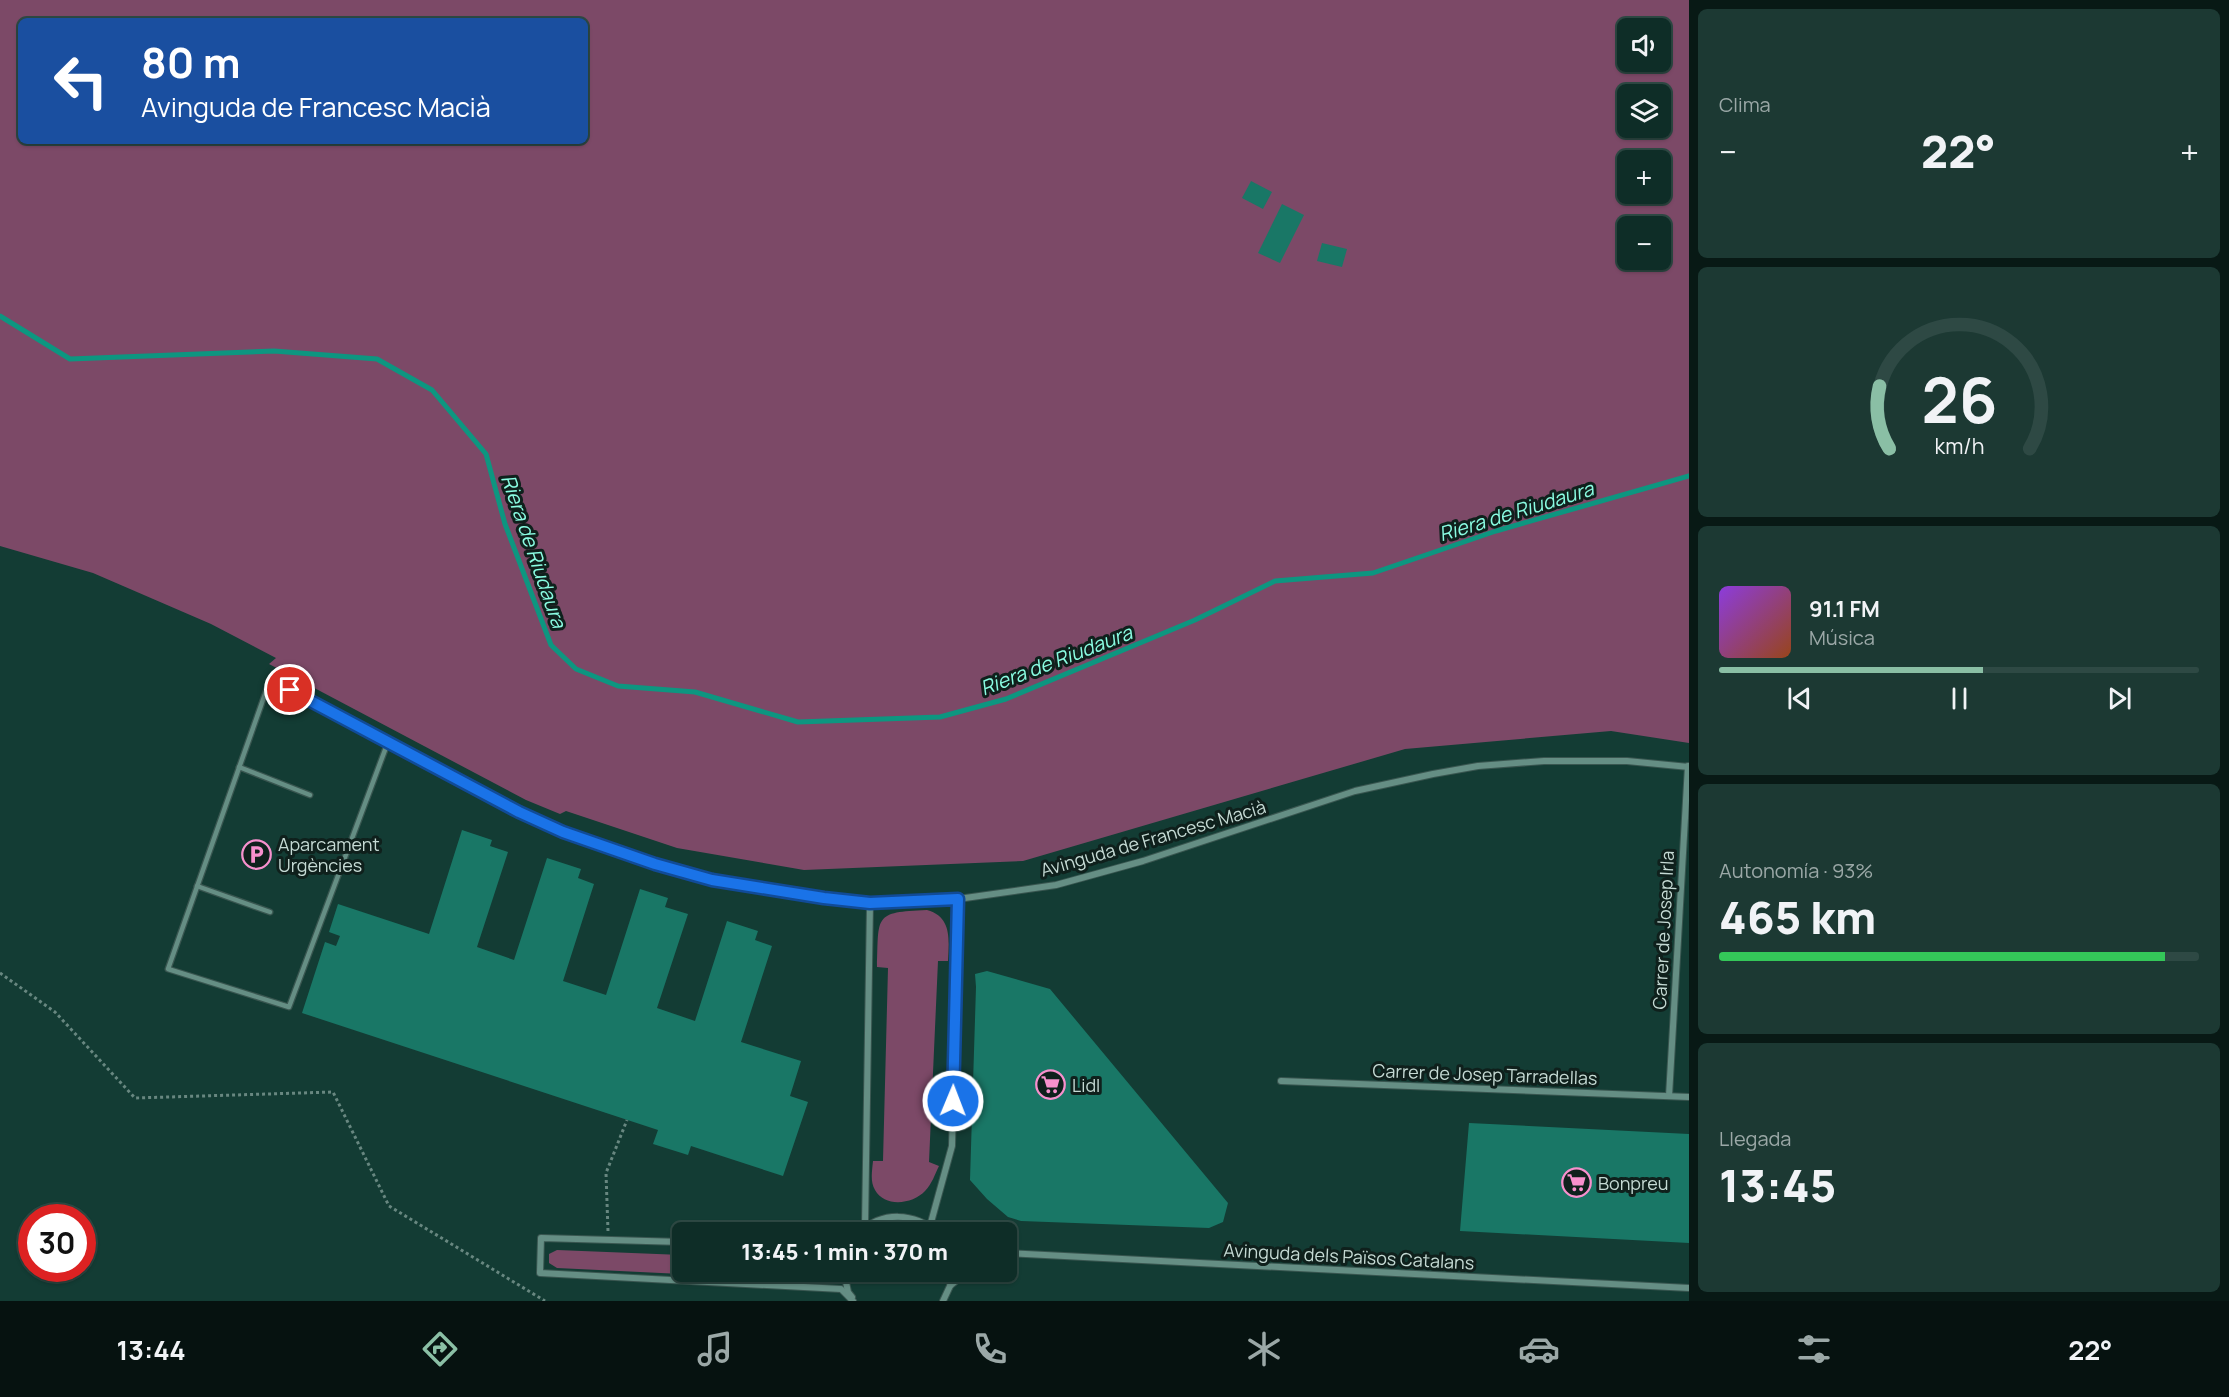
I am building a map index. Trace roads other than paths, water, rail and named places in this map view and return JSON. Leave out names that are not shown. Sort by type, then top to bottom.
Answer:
[{"type":"street","name":"Avinguda de Francesc Macià","points":[[270,680],[498,802],[563,832],[655,864],[712,880],[870,903],[958,899],[1056,885],[1143,861],[1355,791],[1478,766],[1544,761],[1627,761],[1688,766]]},
{"type":"street","name":"Carrer de Josep Irla","points":[[1669,1096],[1688,766]]},
{"type":"street","points":[[931,1222],[952,1146],[958,899]]},
{"type":"street","points":[[865,1222],[870,903]]},
{"type":"street","name":"Carrer de Josep Tarradellas","points":[[1281,1082],[1689,1097]]},
{"type":"street","points":[[876,1222],[887,1217],[902,1216],[922,1222]]},
{"type":"street","points":[[672,1242],[541,1238],[540,1273],[672,1280]]},
{"type":"street","name":"Avinguda dels Països Catalans","points":[[1017,1254],[1689,1288]]},
{"type":"street","points":[[709,1282],[840,1289],[853,1301]]},
{"type":"street","points":[[846,1282],[853,1301]]},
{"type":"street","points":[[943,1301],[951,1282]]},
{"type":"street","points":[[950,1286],[955,1282]]},
{"type":"lane","points":[[270,680],[168,969],[289,1007],[388,742]]},
{"type":"lane","points":[[239,767],[310,795]]},
{"type":"lane","points":[[197,886],[270,912]]},
{"type":"waterway","name":"Riera de Riudaura","points":[[0,316],[70,359],[274,351],[377,359],[432,390],[486,454],[505,524],[551,645],[576,669],[618,686],[695,692],[798,722],[940,717],[1006,699],[1195,620],[1275,581],[1373,573],[1496,531],[1689,476]]},
{"type":"place","name":"Aparcament Urgències","points":[[257,854]]},
{"type":"place","name":"Lidl","points":[[1051,1085]]},
{"type":"place","name":"Bonpreu","points":[[1577,1183]]}]
